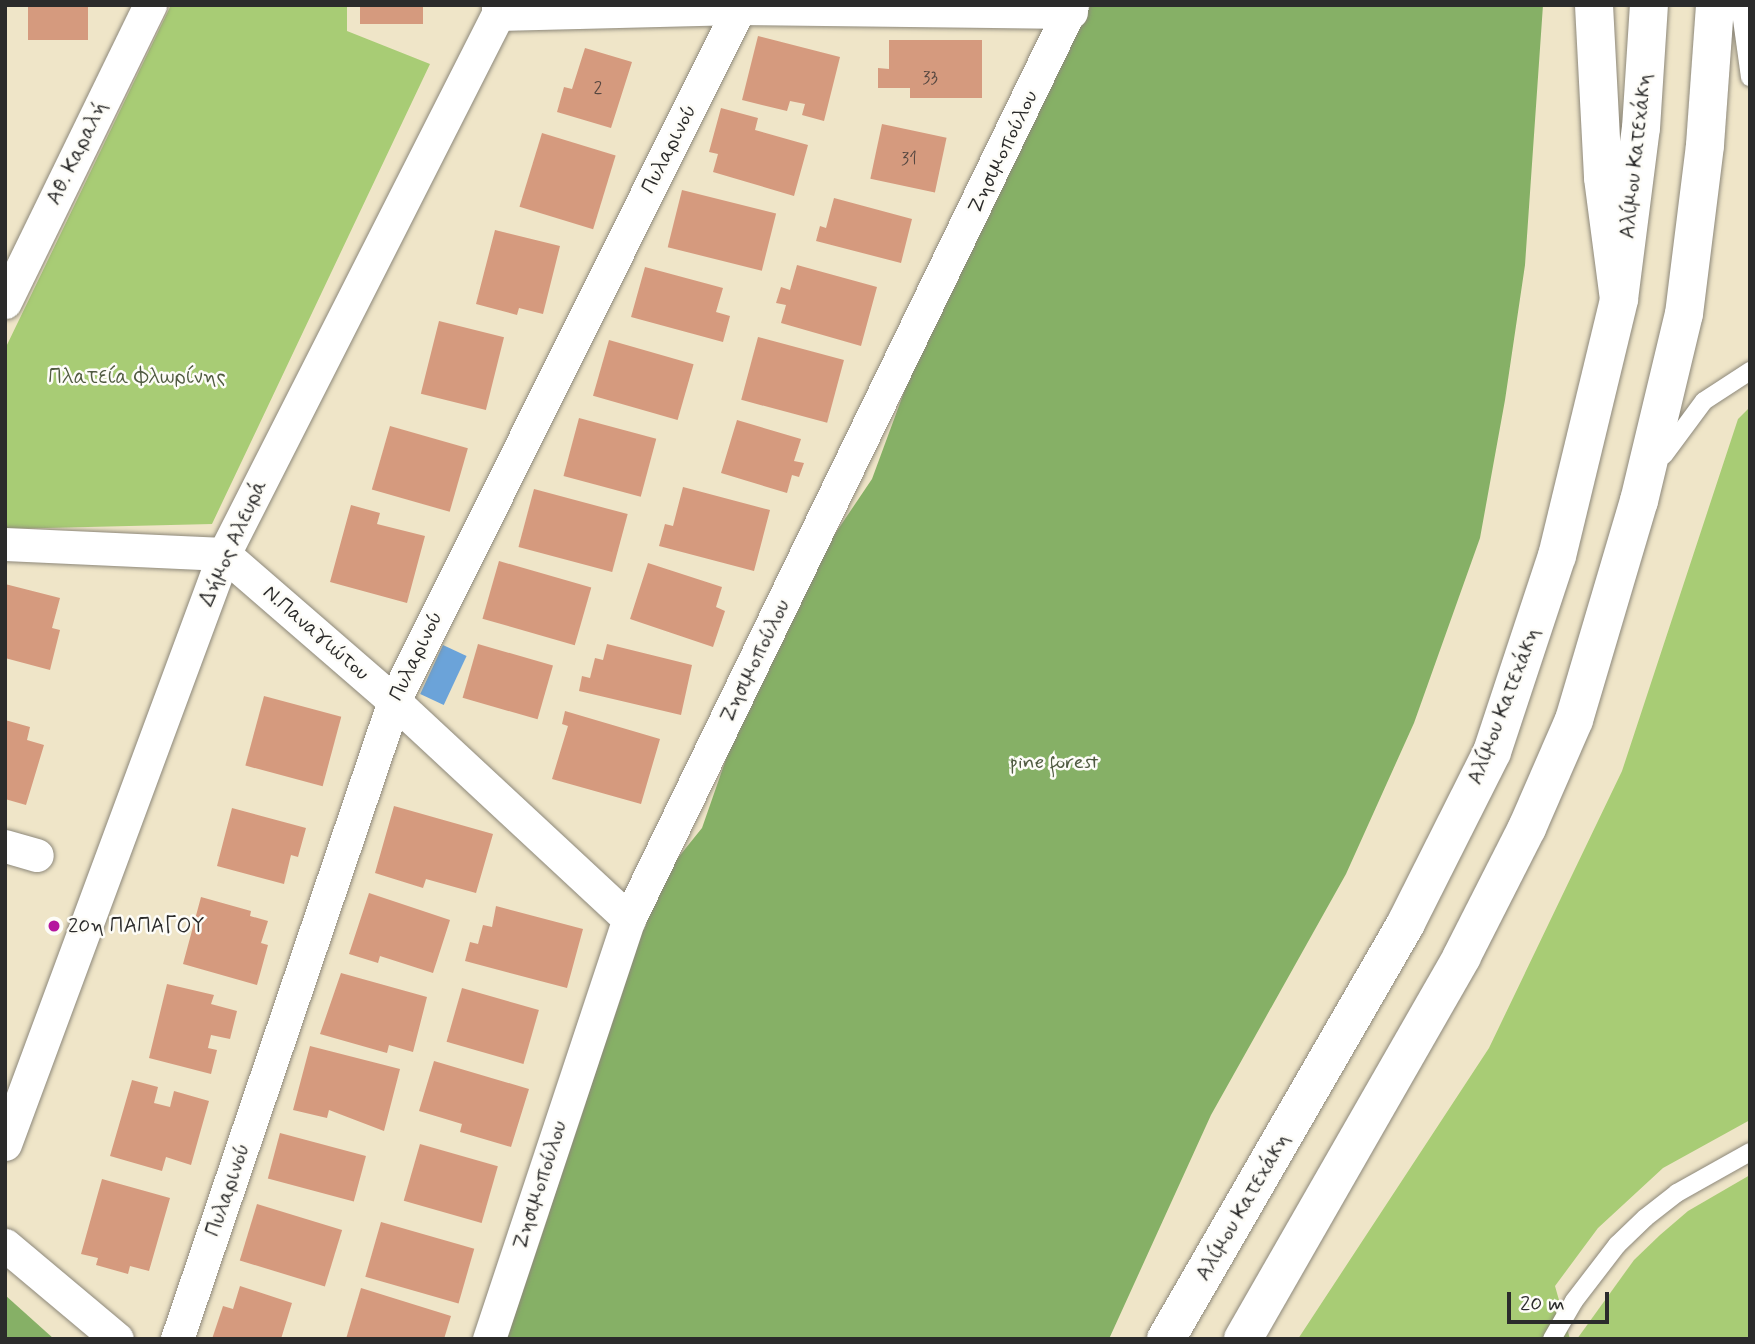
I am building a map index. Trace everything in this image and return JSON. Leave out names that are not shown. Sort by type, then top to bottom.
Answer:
[{"type":"main road","points":[[1594,5],[1603,178],[1619,299]]},
{"type":"main road","name":"Αλίμου Κατεχάκη","points":[[1166,1339],[1406,923],[1492,752],[1557,556],[1619,299],[1641,128],[1649,5]]},
{"type":"main road","points":[[1243,1339],[1461,956],[1527,828],[1574,720],[1639,501],[1684,314],[1705,145],[1715,5]]},
{"type":"street","name":"Αθ. Καραλή","points":[[5,302],[13,269],[150,5]]},
{"type":"street","name":"Πυλαρινού","points":[[177,1339],[394,701],[739,8]]},
{"type":"street","points":[[498,10],[1072,8]]},
{"type":"street","name":"Ζησιμοπούλου","points":[[489,1339],[629,919],[1072,8]]},
{"type":"street","name":"Δήμος Αλευρά","points":[[5,1144],[224,554],[498,10]]},
{"type":"street","points":[[5,544],[224,554]]},
{"type":"street","name":"Ν.Παναγιώτου","points":[[224,554],[394,701],[629,919]]},
{"type":"street","points":[[5,846],[37,855]]},
{"type":"street","points":[[5,1245],[117,1339]]},
{"type":"lane","points":[[1740,5],[1750,77]]},
{"type":"lane","points":[[1639,501],[1672,440],[1696,411],[1750,371]]},
{"type":"lane","points":[[1552,1339],[1574,1301],[1617,1245],[1645,1218],[1676,1193],[1750,1152]]},
{"type":"green space","name":"Πλατεία Φλωρίνης","points":[[171,5],[347,5],[347,31],[430,64],[212,524],[5,529],[5,349]]},
{"type":"green space","name":"pine forest","points":[[1056,5],[1543,5],[1525,265],[1505,400],[1480,538],[1414,723],[1346,874],[1211,1115],[1109,1339],[490,1339],[631,916],[702,828],[772,627],[872,479],[956,251]]},
{"type":"green space","points":[[1750,407],[1750,1120],[1663,1168],[1598,1228],[1555,1286],[1570,1339],[1298,1339],[1489,1048],[1622,771],[1738,419]]},
{"type":"green space","points":[[1750,1175],[1750,1339],[1577,1339],[1634,1260],[1660,1235],[1688,1211]]},
{"type":"green space","points":[[5,1295],[54,1339],[5,1339]]},
{"type":"water","points":[[443,645],[467,656],[444,705],[420,694]]},
{"type":"building","points":[[28,5],[88,5],[88,40],[28,40]]},
{"type":"building","points":[[360,5],[423,5],[423,24],[360,24]]},
{"type":"building","points":[[758,36],[840,57],[824,121],[802,115],[805,104],[790,101],[787,111],[742,100]]},
{"type":"building","points":[[889,40],[982,40],[982,98],[910,98],[910,88],[878,88],[878,68],[889,69]]},
{"type":"building","points":[[585,48],[632,62],[611,128],[557,112],[564,87],[572,89]]},
{"type":"building","points":[[721,108],[758,118],[755,130],[808,145],[794,196],[713,172],[718,154],[709,152]]},
{"type":"building","points":[[882,124],[947,138],[935,192],[870,179]]},
{"type":"building","points":[[542,133],[616,156],[593,229],[519,207]]},
{"type":"building","points":[[682,190],[776,213],[762,271],[668,247]]},
{"type":"building","points":[[834,198],[912,219],[901,263],[816,241],[820,226],[826,228]]},
{"type":"building","points":[[495,230],[560,246],[543,314],[519,308],[517,315],[476,304]]},
{"type":"building","points":[[797,265],[877,287],[861,346],[781,323],[786,305],[776,303],[781,287],[790,290]]},
{"type":"building","points":[[645,267],[723,288],[716,312],[730,316],[723,342],[631,317]]},
{"type":"building","points":[[439,321],[504,337],[486,410],[421,394]]},
{"type":"building","points":[[758,337],[844,360],[827,423],[741,400]]},
{"type":"building","points":[[609,340],[694,364],[678,420],[593,396]]},
{"type":"building","points":[[579,418],[656,439],[641,497],[563,476]]},
{"type":"building","points":[[737,420],[801,439],[794,461],[804,463],[799,477],[792,475],[787,493],[721,473]]},
{"type":"building","points":[[390,426],[468,448],[450,512],[372,489]]},
{"type":"building","points":[[683,487],[770,510],[754,571],[659,546],[665,524],[673,526]]},
{"type":"building","points":[[534,489],[628,514],[612,572],[518,547]]},
{"type":"building","points":[[351,505],[380,513],[377,524],[425,536],[407,603],[330,582]]},
{"type":"building","points":[[499,561],[591,587],[575,645],[482,619]]},
{"type":"building","points":[[648,563],[722,587],[716,607],[725,611],[713,647],[630,619]]},
{"type":"building","points":[[5,584],[60,598],[52,628],[60,630],[50,670],[5,658]]},
{"type":"building","points":[[478,644],[553,665],[538,719],[463,698]]},
{"type":"building","points":[[607,644],[692,665],[681,715],[579,691],[582,676],[590,678],[595,658],[603,660]]},
{"type":"building","points":[[264,696],[341,717],[323,786],[245,766]]},
{"type":"building","points":[[565,711],[660,739],[641,804],[552,779],[568,726],[562,724]]},
{"type":"building","points":[[5,720],[30,727],[27,740],[44,745],[26,805],[5,799]]},
{"type":"building","points":[[394,806],[493,834],[476,893],[426,879],[423,888],[375,873]]},
{"type":"building","points":[[232,808],[306,828],[298,857],[291,855],[284,884],[217,866]]},
{"type":"building","points":[[369,893],[450,920],[433,973],[380,956],[378,963],[349,954]]},
{"type":"building","points":[[201,897],[251,911],[250,916],[268,921],[261,943],[268,945],[257,985],[183,964]]},
{"type":"building","points":[[496,906],[583,929],[567,988],[465,961],[470,942],[478,944],[483,925],[492,927]]},
{"type":"building","points":[[341,973],[427,997],[413,1052],[389,1045],[387,1053],[320,1034]]},
{"type":"building","points":[[167,984],[214,995],[211,1004],[237,1011],[230,1039],[211,1035],[208,1048],[217,1050],[211,1074],[149,1058]]},
{"type":"building","points":[[462,988],[539,1010],[523,1064],[447,1042]]},
{"type":"building","points":[[310,1046],[400,1069],[384,1131],[329,1110],[327,1118],[293,1110]]},
{"type":"building","points":[[434,1061],[529,1089],[511,1147],[460,1132],[462,1124],[419,1111]]},
{"type":"building","points":[[132,1080],[158,1087],[154,1103],[170,1107],[174,1091],[209,1101],[191,1165],[166,1157],[162,1171],[110,1156]]},
{"type":"building","points":[[280,1133],[366,1156],[354,1201],[268,1178]]},
{"type":"building","points":[[420,1144],[498,1166],[482,1223],[404,1201]]},
{"type":"building","points":[[102,1179],[170,1198],[149,1271],[130,1266],[128,1274],[96,1265],[98,1258],[81,1254]]},
{"type":"building","points":[[257,1204],[342,1230],[325,1286],[240,1260]]},
{"type":"building","points":[[381,1222],[474,1249],[459,1304],[365,1277]]},
{"type":"building","points":[[240,1286],[292,1303],[281,1339],[212,1339],[223,1306],[233,1309]]},
{"type":"building","points":[[361,1288],[451,1316],[444,1339],[346,1339]]},
{"type":"place","name":"20η ΠΑΠΑΓΟΥ","points":[[54,926]]}]
